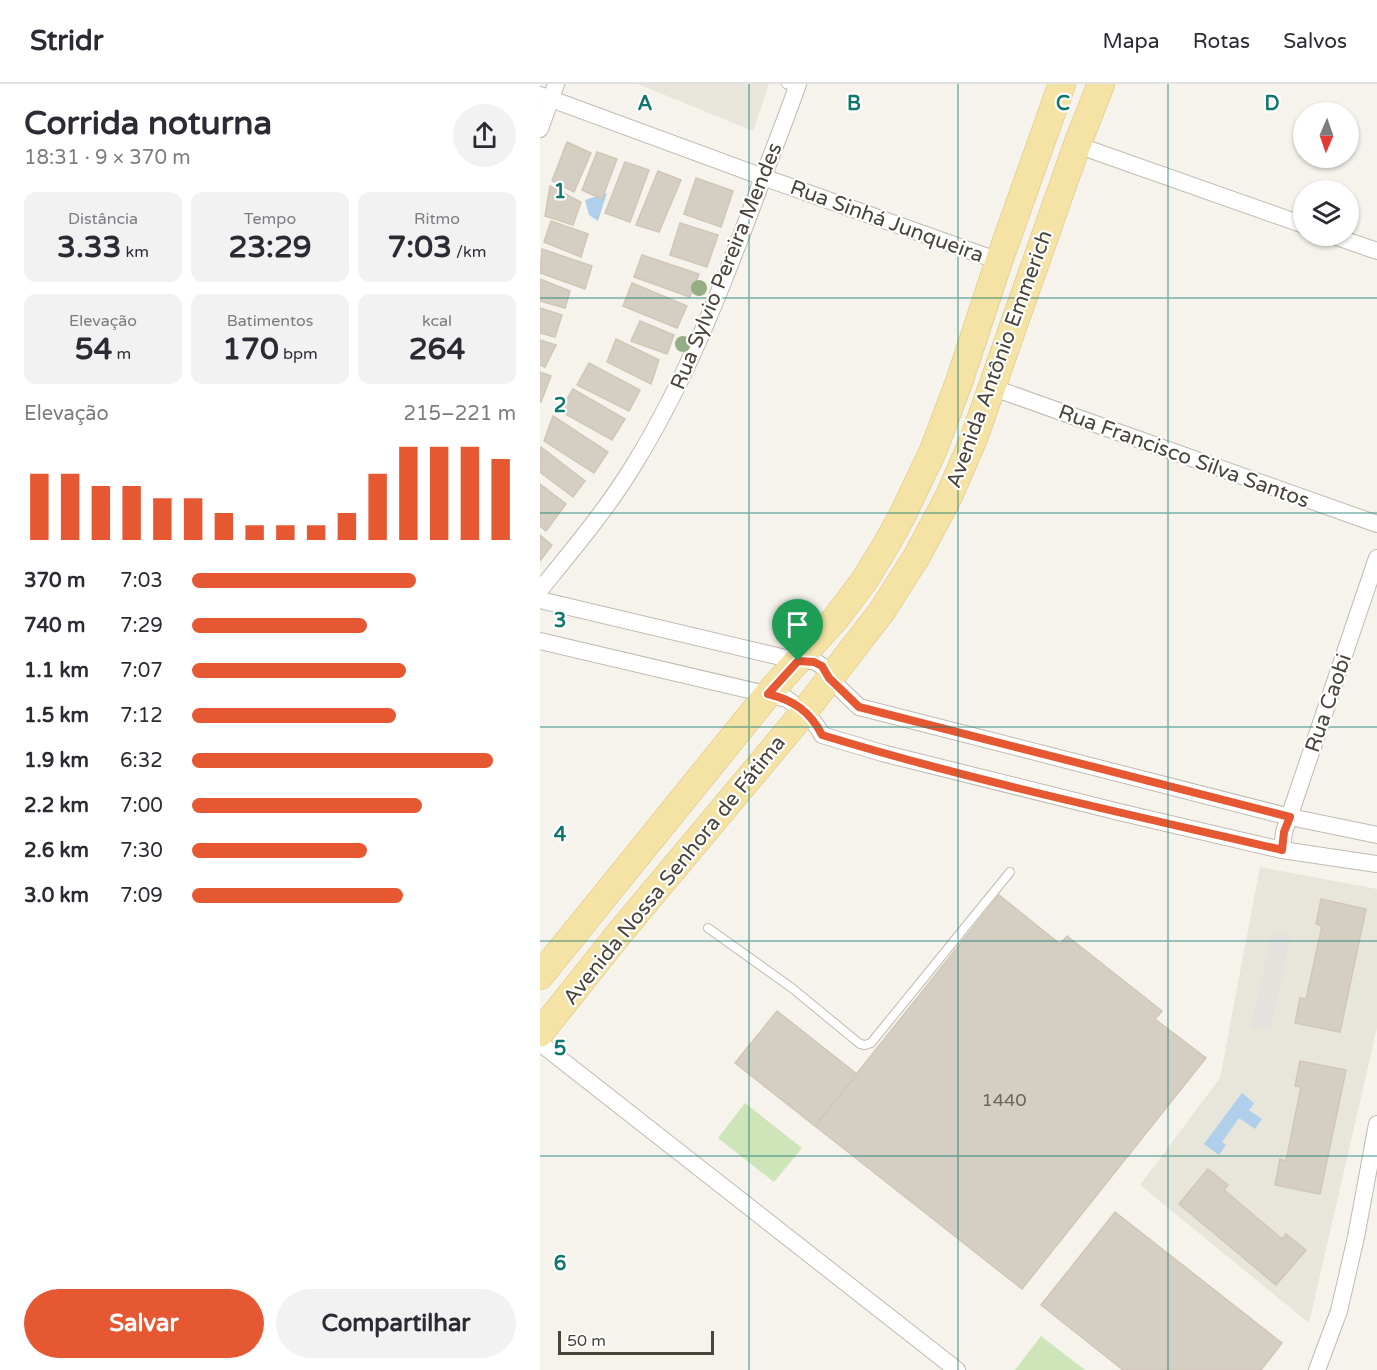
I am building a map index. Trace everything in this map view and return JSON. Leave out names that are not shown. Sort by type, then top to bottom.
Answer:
[{"type":"main road","name":"Avenida Antônio Emmerich","points":[[798,661],[836,618],[864,581],[902,516],[933,451],[1062,84]]},
{"type":"main road","name":"Avenida Antônio Emmerich","points":[[829,678],[882,611],[917,556],[949,496],[974,438],[1077,145],[1101,84]]},
{"type":"main road","name":"Avenida Nossa Senhora de Fátima","points":[[540,976],[768,694],[798,661]]},
{"type":"main road","name":"Avenida Nossa Senhora de Fátima","points":[[540,1033],[829,678]]},
{"type":"street","name":"Rua Sylvio Pereira Mendes","points":[[540,590],[590,529],[634,465],[689,364],[724,282],[794,85]]},
{"type":"street","name":"Rua Sinhá Junqueira","points":[[549,92],[763,177],[999,261]]},
{"type":"street","points":[[540,129],[549,92]]},
{"type":"street","points":[[1077,145],[1293,221]]},
{"type":"street","points":[[1359,244],[1377,250]]},
{"type":"street","name":"Rua Francisco Silva Santos","points":[[991,387],[1377,524]]},
{"type":"street","name":"Rua Caobi","points":[[1282,850],[1284,832],[1377,558]]},
{"type":"street","points":[[540,600],[798,661],[814,662],[822,666],[829,678],[859,707],[1290,817],[1377,835]]},
{"type":"street","points":[[540,641],[787,699],[816,724],[822,735],[882,753],[1108,810],[1282,850],[1377,864]]},
{"type":"street","points":[[540,1043],[957,1370]]},
{"type":"street","points":[[1317,1370],[1339,1311],[1356,1237],[1377,1124]]},
{"type":"lane","points":[[708,928],[792,988],[860,1044],[865,1045],[871,1043],[1010,872]]},
{"type":"shaded area","points":[[638,84],[769,84],[753,131]]},
{"type":"shaded area","points":[[1260,867],[1377,889],[1377,1028],[1309,1323],[1140,1185],[1220,1078]]},
{"type":"shaded area","points":[[1272,932],[1291,936],[1270,1031],[1251,1027]]},
{"type":"green space","points":[[745,1103],[802,1148],[774,1182],[718,1138]]},
{"type":"green space","points":[[1041,1336],[1085,1370],[1015,1370]]},
{"type":"water","points":[[607,193],[598,221],[589,215],[585,200]]},
{"type":"water","points":[[1242,1093],[1254,1103],[1249,1110],[1262,1119],[1255,1129],[1239,1118],[1222,1142],[1226,1145],[1219,1155],[1204,1144]]},
{"type":"building","points":[[567,142],[591,153],[574,192],[552,181]]},
{"type":"building","points":[[597,152],[617,159],[602,199],[582,190]]},
{"type":"building","points":[[625,162],[649,170],[630,222],[605,213]]},
{"type":"building","points":[[658,171],[681,180],[659,232],[636,225]]},
{"type":"building","points":[[696,178],[733,191],[721,227],[684,214]]},
{"type":"building","points":[[550,186],[581,202],[573,225],[545,216]]},
{"type":"building","points":[[551,221],[588,234],[581,257],[544,242]]},
{"type":"building","points":[[680,223],[718,235],[707,267],[670,255]]},
{"type":"building","points":[[542,249],[592,266],[585,289],[540,273]]},
{"type":"building","points":[[642,255],[699,274],[690,297],[634,277]]},
{"type":"building","points":[[540,279],[570,291],[565,308],[540,301]]},
{"type":"building","points":[[632,283],[687,306],[677,328],[623,306]]},
{"type":"building","points":[[540,308],[562,315],[555,337],[540,333]]},
{"type":"building","points":[[640,321],[674,335],[667,354],[631,341]]},
{"type":"building","points":[[616,339],[659,360],[651,384],[607,362]]},
{"type":"building","points":[[540,340],[556,345],[545,367],[540,365]]},
{"type":"building","points":[[589,363],[640,390],[629,411],[577,385]]},
{"type":"building","points":[[540,372],[551,376],[541,402],[540,402]]},
{"type":"building","points":[[573,389],[625,419],[612,440],[560,411]]},
{"type":"building","points":[[553,416],[608,452],[594,473],[544,441]]},
{"type":"building","points":[[541,447],[585,481],[573,497],[540,472]]},
{"type":"building","points":[[540,484],[566,504],[546,531],[540,526]]},
{"type":"building","points":[[540,535],[552,545],[540,561]]},
{"type":"building","points":[[999,895],[1060,944],[1067,936],[1162,1011],[1155,1019],[1206,1058],[1022,1289],[815,1126]]},
{"type":"building","points":[[1321,899],[1366,909],[1340,1032],[1295,1023],[1300,998],[1306,999],[1322,926],[1316,924]]},
{"type":"building","points":[[777,1011],[857,1074],[815,1126],[735,1063]]},
{"type":"building","points":[[1300,1061],[1346,1070],[1320,1194],[1275,1185],[1280,1159],[1286,1161],[1301,1087],[1295,1086]]},
{"type":"building","points":[[1208,1169],[1228,1185],[1224,1190],[1282,1239],[1286,1234],[1306,1250],[1276,1285],[1179,1204]]},
{"type":"building","points":[[1115,1212],[1282,1343],[1261,1370],[1123,1370],[1041,1305]]},
{"type":"route","points":[[805,660],[822,666],[829,678],[859,707],[1290,817],[1284,832],[1282,850],[961,773],[822,735],[816,724],[803,711],[787,699],[768,694],[798,661],[805,660]]}]
